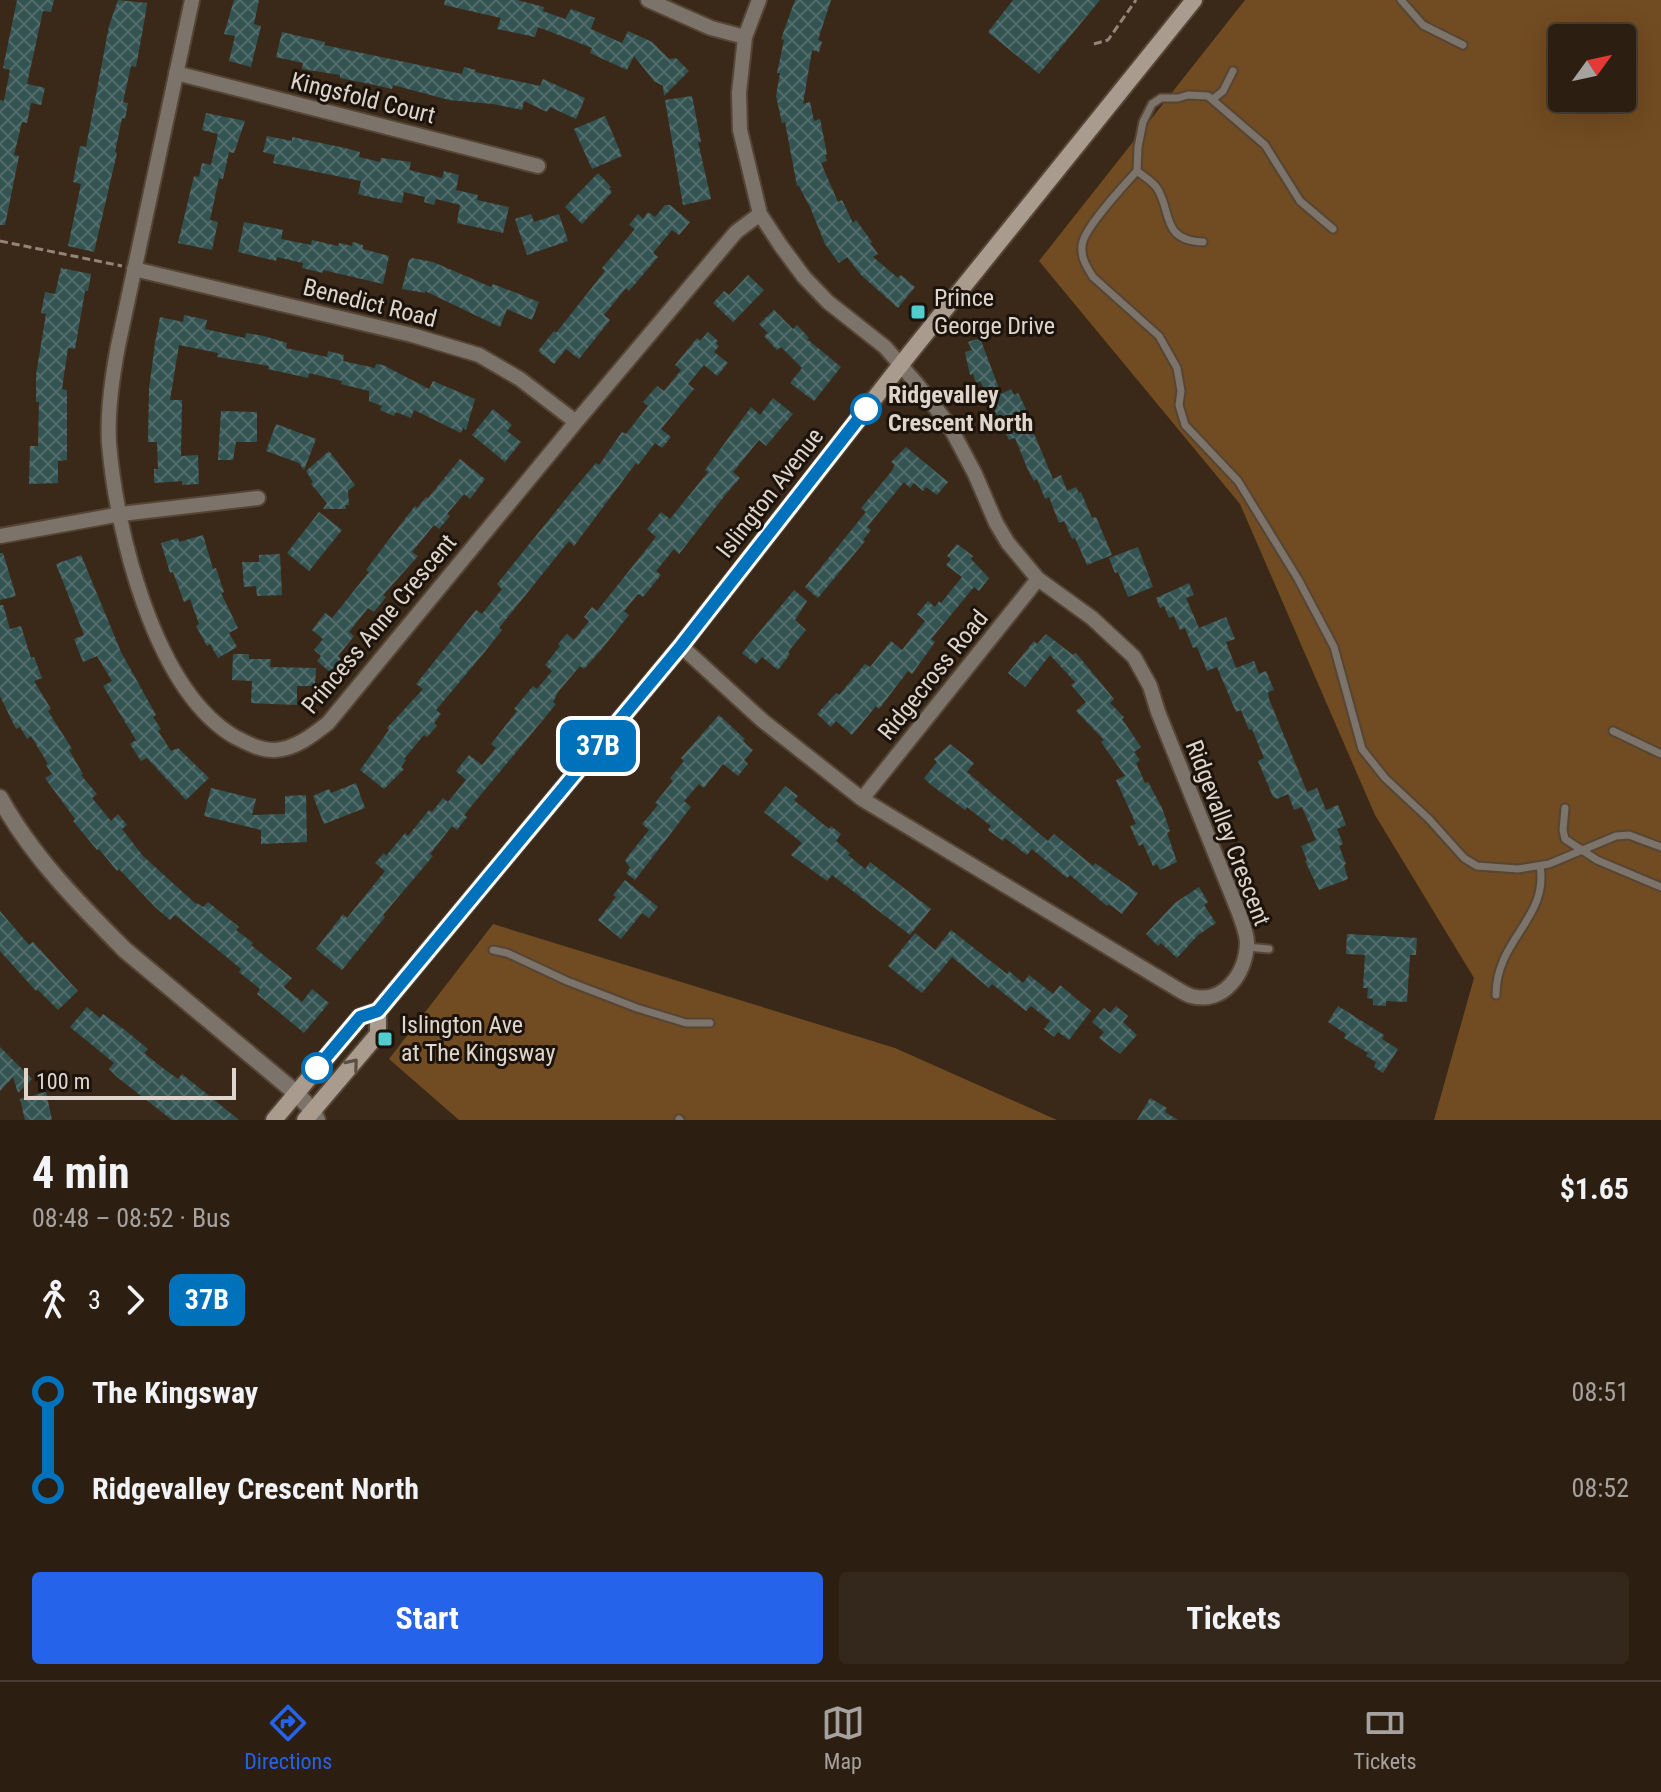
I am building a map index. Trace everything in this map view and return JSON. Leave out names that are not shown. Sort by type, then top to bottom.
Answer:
[{"type":"main road","name":"Islington Avenue","points":[[274,1120],[360,1017],[378,1011],[681,646],[901,365],[1194,0]]},
{"type":"main road","name":"Islington Avenue","points":[[311,1117],[378,1034],[378,1011]]},
{"type":"street","name":"Princess Anne Crescent","points":[[192,0],[112,377],[111,463],[136,582],[148,619],[193,698],[211,719],[250,745],[282,749],[310,737],[328,723],[736,232],[760,214]]},
{"type":"street","points":[[648,0],[711,28],[745,37]]},
{"type":"street","points":[[759,0],[745,37],[739,93],[740,130],[760,214],[781,246],[828,302],[883,345],[901,365]]},
{"type":"street","name":"Kingsfold Court","points":[[176,73],[538,166]]},
{"type":"street","name":"Benedict Road","points":[[134,269],[412,335],[479,355],[520,379],[576,422]]},
{"type":"street","name":"Ridgevalley Crescent","points":[[681,646],[763,721],[862,799],[1192,996],[1211,996],[1225,990],[1239,977],[1246,933],[1142,670],[1134,657],[1092,618],[1038,579],[996,523],[949,425],[901,365]]},
{"type":"street","points":[[0,536],[121,514],[258,498]]},
{"type":"street","name":"Ridgecross Road","points":[[862,799],[1038,579]]},
{"type":"street","points":[[0,798],[51,871],[125,950],[296,1093],[311,1117]]},
{"type":"lane","points":[[1401,0],[1423,25],[1463,45]]},
{"type":"lane","points":[[1213,99],[1225,89],[1233,71]]},
{"type":"lane","points":[[1333,229],[1300,201],[1265,145],[1213,99],[1188,95],[1161,98],[1152,104],[1143,122],[1137,171],[1088,232],[1082,251],[1085,265],[1093,277],[1159,336],[1167,348],[1177,368],[1181,391],[1179,405],[1185,425],[1238,481],[1330,636],[1356,733],[1365,755],[1464,858],[1477,866],[1491,869],[1540,866],[1616,836],[1629,835],[1661,847]]},
{"type":"lane","points":[[1137,171],[1158,189],[1169,223],[1176,232],[1185,239],[1203,242]]},
{"type":"lane","points":[[1613,731],[1661,754]]},
{"type":"lane","points":[[1565,808],[1565,839],[1613,868],[1661,887]]},
{"type":"lane","points":[[1496,995],[1496,979],[1504,957],[1540,900],[1540,866]]},
{"type":"lane","points":[[1246,947],[1269,949]]},
{"type":"lane","points":[[493,950],[507,953],[567,981],[637,1008],[686,1023],[710,1023]]},
{"type":"path","points":[[1094,44],[1108,40],[1136,0]]},
{"type":"path","points":[[0,241],[134,269]]},
{"type":"shaded area","points":[[1245,0],[1661,0],[1661,1120],[1434,1120],[1474,978],[1375,815],[1240,504],[1039,261]]},
{"type":"shaded area","points":[[493,924],[895,1048],[1057,1120],[459,1120],[389,1059]]},
{"type":"building","points":[[17,0],[54,0],[51,12],[43,11],[27,84],[45,88],[41,105],[31,103],[27,123],[22,122],[14,155],[19,156],[5,225],[0,225],[0,100],[4,101],[10,70],[3,68]]},
{"type":"building","points":[[118,0],[147,3],[136,67],[131,66],[123,102],[128,103],[125,119],[122,118],[94,252],[68,246],[81,184],[73,182],[80,146],[86,147],[109,26]]},
{"type":"building","points":[[234,0],[259,0],[254,24],[261,26],[251,67],[229,61],[235,36],[224,34]]},
{"type":"building","points":[[445,0],[517,0],[544,7],[543,11],[565,19],[571,9],[595,18],[591,29],[622,43],[628,31],[652,42],[669,59],[676,58],[689,71],[664,96],[663,86],[654,81],[634,56],[627,70],[590,53],[592,48],[538,27],[535,37],[497,29],[501,18],[444,5]]},
{"type":"building","points":[[795,0],[831,0],[818,40],[822,42],[819,52],[812,50],[803,104],[810,102],[814,121],[820,119],[827,154],[827,161],[821,163],[838,202],[842,200],[853,223],[856,220],[872,242],[878,254],[873,257],[898,278],[901,275],[915,287],[898,308],[861,275],[847,257],[839,263],[825,244],[810,207],[797,186],[785,122],[782,123],[776,96],[784,40],[781,39]]},
{"type":"building","points":[[1013,0],[1100,0],[1039,74],[988,32]]},
{"type":"building","points":[[282,32],[325,42],[324,45],[462,74],[464,67],[540,86],[543,79],[585,98],[576,119],[550,107],[547,112],[524,101],[522,110],[449,100],[393,85],[392,89],[340,78],[340,75],[302,69],[303,63],[276,57]]},
{"type":"building","points":[[692,96],[701,142],[698,142],[711,199],[683,205],[665,100]]},
{"type":"building","points":[[206,113],[245,121],[234,153],[229,152],[223,179],[219,178],[210,220],[218,222],[212,250],[178,243],[194,176],[199,177],[202,163],[211,165],[218,134],[202,130]]},
{"type":"building","points":[[605,116],[622,156],[592,169],[574,129]]},
{"type":"building","points":[[267,136],[292,141],[292,137],[345,148],[360,152],[359,157],[380,162],[381,158],[411,162],[409,170],[442,178],[444,171],[459,175],[456,190],[478,195],[477,200],[509,207],[503,233],[457,223],[460,205],[436,199],[434,205],[424,202],[425,197],[404,192],[402,203],[370,197],[358,194],[361,181],[273,163],[275,155],[263,152]]},
{"type":"building","points":[[598,173],[612,192],[582,224],[565,207]]},
{"type":"building","points":[[665,205],[670,205],[690,222],[679,235],[672,230],[653,253],[658,257],[604,315],[610,320],[579,359],[566,349],[554,364],[538,351],[605,271],[602,268],[635,229],[629,225],[638,214],[643,219],[648,212],[655,217]]},
{"type":"building","points":[[531,214],[534,222],[559,214],[568,241],[527,255],[515,219]]},
{"type":"building","points":[[244,222],[283,230],[281,239],[311,245],[312,240],[338,246],[339,243],[352,246],[353,242],[363,245],[363,249],[389,256],[383,284],[302,268],[303,263],[277,257],[276,261],[238,252]]},
{"type":"building","points":[[412,258],[433,262],[491,287],[493,284],[539,302],[532,320],[507,309],[500,327],[425,291],[402,289]]},
{"type":"building","points":[[61,268],[91,274],[75,349],[68,348],[62,389],[67,390],[67,460],[58,461],[58,483],[29,484],[30,446],[38,446],[36,375],[46,314],[41,313],[45,292],[55,294]]},
{"type":"building","points":[[748,275],[764,290],[733,322],[713,303],[724,291],[729,295]]},
{"type":"building","points":[[774,310],[793,329],[797,325],[807,339],[841,367],[814,401],[790,383],[802,368],[781,347],[777,350],[764,336],[768,333],[759,324]]},
{"type":"building","points":[[184,315],[207,320],[205,329],[245,338],[246,333],[264,336],[287,343],[286,348],[327,357],[328,351],[344,355],[343,361],[375,368],[376,364],[383,365],[429,389],[433,381],[475,399],[466,430],[463,428],[461,433],[414,410],[411,418],[396,412],[394,416],[380,410],[382,406],[369,401],[369,391],[341,384],[342,381],[309,373],[308,378],[179,345],[170,400],[182,400],[181,456],[198,455],[199,484],[182,485],[182,481],[154,483],[154,469],[158,469],[157,442],[148,442],[149,389],[155,343],[160,317],[183,322]]},
{"type":"building","points":[[708,332],[718,341],[719,346],[714,352],[728,363],[717,376],[704,365],[688,384],[694,389],[661,429],[671,437],[662,448],[655,443],[638,465],[636,463],[574,546],[569,541],[436,710],[441,714],[434,723],[437,726],[427,737],[424,735],[404,759],[401,767],[404,769],[384,789],[360,770],[389,730],[387,728],[423,689],[416,684],[476,610],[482,614],[502,589],[497,584],[596,463],[599,465],[622,432],[626,434],[648,406],[643,402],[657,386],[664,391],[681,370],[675,365],[697,338],[700,341]]},
{"type":"building","points":[[980,338],[1001,394],[1011,389],[1014,395],[1018,393],[1035,427],[1032,429],[1053,479],[1061,475],[1067,491],[1076,487],[1081,492],[1092,518],[1096,517],[1112,555],[1087,565],[1064,521],[1059,523],[1049,497],[1045,499],[1037,479],[1034,481],[1028,470],[1015,438],[1009,440],[980,381],[976,383],[973,374],[970,375],[965,352],[972,350],[968,342]]},
{"type":"building","points":[[773,398],[793,414],[766,446],[759,440],[733,472],[740,478],[679,554],[674,549],[656,571],[661,575],[643,597],[638,594],[624,611],[629,615],[601,650],[584,669],[580,666],[558,692],[553,702],[556,704],[464,815],[467,817],[457,830],[452,826],[430,854],[433,856],[342,970],[316,949],[343,914],[347,918],[385,871],[375,863],[384,853],[386,856],[405,833],[408,836],[443,798],[448,802],[466,780],[456,771],[469,755],[482,765],[496,748],[491,744],[517,711],[514,709],[533,686],[537,689],[552,671],[545,665],[560,646],[558,644],[567,634],[574,640],[589,621],[584,617],[592,607],[597,611],[656,537],[647,529],[661,512],[670,519],[708,472],[705,470],[751,407],[760,415]]},
{"type":"building","points":[[493,409],[512,425],[507,431],[521,442],[505,462],[472,435]]},
{"type":"building","points":[[221,411],[257,412],[257,442],[236,442],[233,460],[218,460]]},
{"type":"building","points":[[276,424],[316,439],[304,470],[299,463],[266,451]]},
{"type":"building","points":[[906,447],[948,482],[937,495],[926,487],[923,491],[914,483],[910,488],[904,482],[867,527],[871,530],[865,541],[818,598],[805,587],[866,512],[861,508],[891,472],[895,465],[891,462]]},
{"type":"building","points":[[329,451],[355,485],[348,491],[349,505],[345,505],[346,509],[323,509],[327,503],[311,484],[313,482],[306,471]]},
{"type":"building","points":[[460,459],[485,479],[470,499],[464,494],[439,529],[434,525],[412,552],[418,556],[383,595],[386,597],[374,612],[368,608],[349,632],[354,636],[330,672],[317,661],[321,656],[314,650],[323,639],[312,630],[325,613],[332,618],[415,506],[417,508],[428,498]]},
{"type":"building","points":[[319,512],[342,530],[309,571],[287,553]]},
{"type":"building","points":[[203,535],[224,592],[221,593],[238,628],[229,633],[237,647],[218,658],[196,626],[199,624],[190,599],[184,602],[173,572],[170,573],[161,543]]},
{"type":"building","points":[[957,544],[973,556],[971,559],[989,578],[979,591],[974,587],[931,639],[935,642],[912,674],[908,671],[879,709],[876,706],[852,735],[836,721],[831,727],[817,714],[836,693],[839,695],[865,664],[870,667],[891,641],[902,650],[925,621],[917,614],[928,601],[935,607],[939,601],[941,603],[962,577],[946,565],[951,559],[947,556]]},
{"type":"building","points":[[1138,547],[1153,587],[1128,597],[1109,558]]},
{"type":"building","points":[[0,553],[3,553],[16,596],[0,600]]},
{"type":"building","points":[[280,554],[282,595],[257,596],[256,586],[244,587],[242,562],[259,562],[259,555]]},
{"type":"building","points":[[81,555],[121,652],[156,715],[153,717],[161,729],[158,731],[171,751],[178,748],[209,778],[186,800],[147,758],[141,761],[130,744],[136,740],[103,686],[112,681],[97,656],[83,662],[74,639],[84,635],[56,564]]},
{"type":"building","points":[[1189,583],[1194,595],[1186,598],[1199,628],[1226,617],[1235,639],[1226,642],[1236,668],[1254,661],[1259,674],[1266,671],[1274,690],[1268,692],[1269,699],[1307,792],[1317,788],[1326,810],[1338,805],[1346,825],[1337,829],[1343,844],[1339,846],[1348,879],[1319,890],[1301,846],[1316,840],[1302,807],[1294,810],[1288,794],[1277,799],[1273,797],[1258,761],[1264,758],[1252,729],[1249,730],[1241,710],[1236,712],[1217,667],[1207,671],[1185,628],[1180,630],[1174,616],[1169,618],[1164,606],[1160,608],[1156,598]]},
{"type":"building","points":[[794,590],[807,601],[795,620],[806,630],[778,670],[762,657],[756,664],[742,653]]},
{"type":"building","points":[[0,605],[3,605],[10,629],[21,626],[31,658],[34,657],[42,678],[34,681],[51,709],[48,711],[72,749],[69,750],[81,775],[97,794],[92,798],[111,821],[118,814],[127,825],[122,829],[143,856],[196,904],[203,907],[208,902],[239,927],[236,930],[253,943],[251,945],[292,978],[284,987],[302,1002],[312,989],[329,1003],[304,1033],[257,994],[260,989],[239,972],[241,969],[175,915],[170,920],[155,907],[119,869],[117,871],[73,821],[75,819],[45,778],[52,774],[48,764],[31,736],[27,739],[20,727],[16,729],[0,696]]},
{"type":"building","points":[[1046,634],[1073,655],[1076,653],[1114,699],[1110,703],[1124,717],[1122,719],[1141,747],[1134,752],[1140,760],[1136,763],[1162,808],[1177,862],[1160,870],[1157,864],[1153,866],[1143,844],[1139,846],[1130,826],[1136,824],[1116,780],[1125,776],[1101,742],[1104,740],[1076,711],[1086,702],[1071,685],[1075,682],[1050,655],[1025,687],[1008,673],[1034,641],[1037,644]]},
{"type":"building","points":[[233,654],[249,654],[249,659],[271,659],[270,667],[316,668],[315,686],[297,686],[297,705],[251,703],[252,681],[232,680]]},
{"type":"building","points":[[719,715],[753,750],[744,760],[748,764],[738,776],[723,764],[704,788],[699,784],[684,801],[691,807],[635,880],[626,873],[630,868],[625,860],[649,830],[642,824],[673,781],[670,778],[684,761],[681,758]]},
{"type":"building","points":[[950,744],[974,763],[967,772],[1048,841],[1054,834],[1093,866],[1095,863],[1138,893],[1122,914],[1109,904],[1107,906],[1070,875],[1067,878],[1032,849],[1027,855],[1005,838],[1003,841],[988,830],[991,826],[967,807],[965,810],[931,785],[924,778],[937,762],[934,759]]},
{"type":"building","points":[[356,783],[365,808],[324,824],[313,796]]},
{"type":"building","points":[[785,786],[798,796],[794,800],[829,829],[831,826],[841,834],[836,841],[850,853],[848,855],[865,869],[870,862],[931,909],[910,935],[832,875],[827,881],[791,855],[802,843],[764,812]]},
{"type":"building","points":[[211,788],[256,799],[252,815],[285,814],[285,796],[306,795],[307,842],[261,844],[261,830],[204,816]]},
{"type":"building","points":[[625,880],[658,907],[649,918],[642,913],[621,939],[598,920]]},
{"type":"building","points":[[1199,887],[1208,902],[1204,905],[1216,923],[1198,935],[1177,958],[1146,934],[1175,903]]},
{"type":"building","points":[[0,911],[29,945],[33,942],[78,991],[58,1010],[0,951]]},
{"type":"building","points":[[951,930],[1007,974],[1009,971],[1023,983],[1029,975],[1053,994],[1060,985],[1091,1011],[1069,1040],[1058,1032],[1054,1037],[1044,1029],[1050,1021],[1031,1006],[1026,1011],[992,984],[989,988],[952,957],[922,993],[888,966],[915,933],[935,950]]},
{"type":"building","points":[[1347,934],[1417,938],[1416,955],[1410,955],[1407,1002],[1386,1001],[1386,1006],[1373,1005],[1373,999],[1367,998],[1368,988],[1363,988],[1365,955],[1346,954]]},
{"type":"building","points":[[1116,1006],[1128,1016],[1123,1022],[1137,1035],[1120,1054],[1099,1038],[1104,1032],[1092,1022],[1104,1008],[1110,1013]]},
{"type":"building","points":[[1338,1006],[1384,1035],[1382,1039],[1398,1049],[1383,1073],[1374,1067],[1376,1062],[1366,1056],[1368,1053],[1344,1038],[1346,1034],[1328,1022]]},
{"type":"building","points":[[87,1007],[100,1018],[103,1014],[126,1031],[148,1049],[144,1053],[164,1069],[178,1079],[182,1074],[239,1120],[172,1120],[117,1077],[109,1069],[114,1063],[70,1027]]},
{"type":"building","points":[[0,1047],[32,1079],[18,1093],[13,1077],[0,1091]]},
{"type":"building","points":[[46,1092],[52,1120],[25,1120],[20,1099]]},
{"type":"building","points":[[1150,1098],[1167,1108],[1165,1112],[1178,1120],[1137,1120]]},
{"type":"bus line","name":"37B","points":[[317,1068],[360,1017],[378,1011],[681,646],[866,409]]},
{"type":"place","name":"Prince George Drive","points":[[918,312]]},
{"type":"place","name":"Ridgevalley Crescent North","points":[[866,409]]},
{"type":"place","name":"Islington Ave at The Kingsway","points":[[385,1039]]}]
